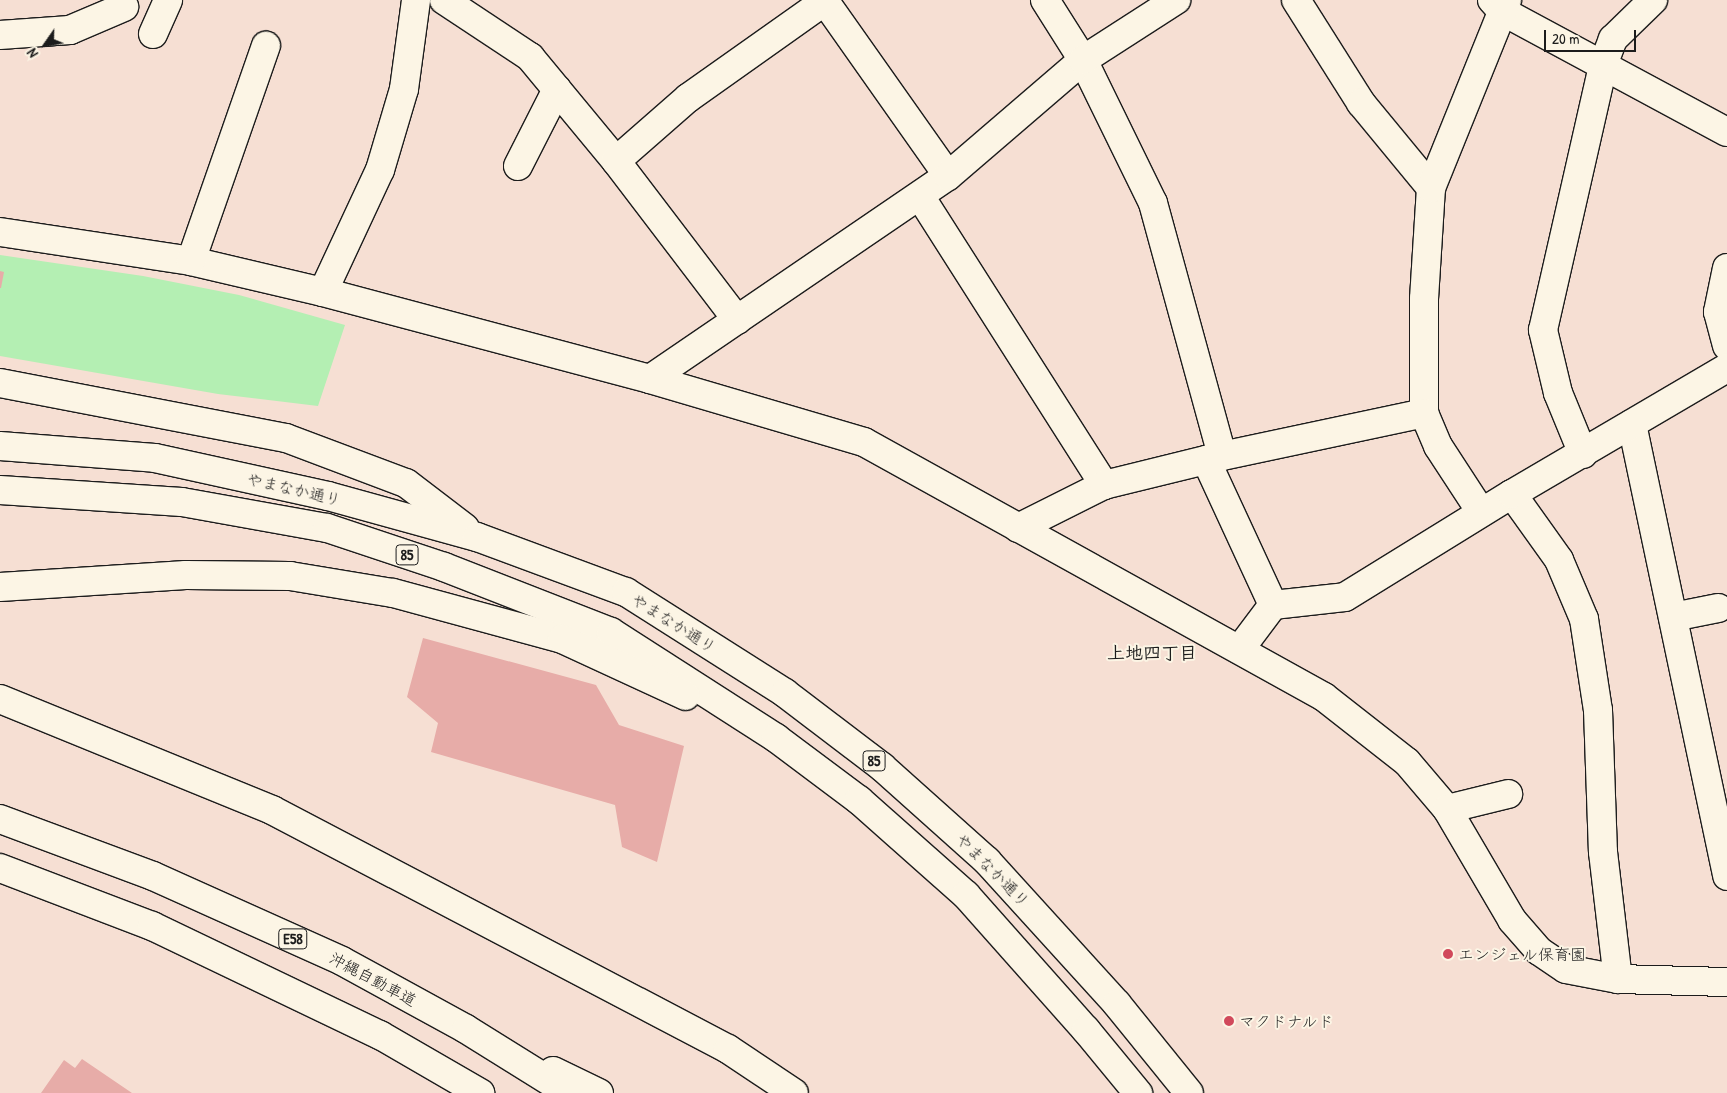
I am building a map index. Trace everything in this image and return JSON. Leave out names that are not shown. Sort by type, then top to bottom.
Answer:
[{"type":"main road","points":[[153,34],[168,0]]},
{"type":"main road","points":[[323,292],[380,170],[404,89],[416,0]]},
{"type":"main road","points":[[444,0],[530,57],[616,161],[737,320]]},
{"type":"main road","points":[[1045,0],[1083,60],[1153,203],[1214,458],[1273,605]]},
{"type":"main road","points":[[650,379],[948,176],[1083,60],[1176,0]]},
{"type":"main road","points":[[1296,0],[1361,103],[1431,188]]},
{"type":"main road","points":[[1582,454],[1558,393],[1543,330],[1603,65],[1613,40],[1653,0]]},
{"type":"main road","points":[[616,161],[688,98],[824,1],[948,176]]},
{"type":"main road","points":[[1481,512],[1438,446],[1424,413],[1424,299],[1431,188],[1500,4],[1603,65],[1727,132]]},
{"type":"main road","points":[[0,35],[70,30],[124,7]]},
{"type":"main road","points":[[191,261],[266,46]]},
{"type":"main road","points":[[518,166],[557,89]]},
{"type":"main road","points":[[920,196],[1104,485]]},
{"type":"main road","points":[[0,232],[191,261],[323,292],[650,379],[864,442],[1324,696],[1407,762],[1448,809],[1512,920],[1539,951],[1566,969],[1618,979],[1727,982]]},
{"type":"main road","points":[[1727,268],[1718,312],[1727,346]]},
{"type":"main road","points":[[1240,649],[1273,605],[1345,597],[1481,512],[1727,368]]},
{"type":"main road","points":[[0,383],[286,438],[406,483],[477,536]]},
{"type":"main road","points":[[1018,528],[1104,485],[1214,458],[1424,413]]},
{"type":"main road","points":[[1632,424],[1727,876]]},
{"type":"main road","name":"やまなか通り","points":[[0,446],[155,458],[328,496],[477,536],[626,592],[784,693],[882,767],[987,861],[1117,1004],[1189,1093]]},
{"type":"main road","name":"やまなか通り","points":[[0,490],[182,502],[327,528],[444,567],[610,632],[776,738],[859,800],[966,895],[1086,1030],[1138,1093]]},
{"type":"main road","points":[[1512,494],[1559,560],[1584,619],[1598,710],[1603,852],[1618,979]]},
{"type":"main road","points":[[0,587],[186,575],[290,576],[393,593],[562,639],[776,738]]},
{"type":"main road","points":[[1673,617],[1718,608]]},
{"type":"main road","points":[[0,699],[272,810],[728,1050],[794,1093]]},
{"type":"main road","points":[[1448,809],[1508,794]]},
{"type":"main road","name":"沖縄自動車道","points":[[0,819],[153,876],[342,961],[466,1029],[569,1093]]},
{"type":"main road","points":[[0,868],[152,926],[380,1035],[480,1093]]},
{"type":"main road","points":[[466,1029],[599,1093]]},
{"type":"green space","points":[[0,255],[143,276],[239,295],[345,325],[318,406],[218,394],[0,356]]},
{"type":"building","points":[[0,271],[4,272],[1,288],[0,288]]},
{"type":"building","points":[[423,638],[596,685],[619,725],[684,746],[657,862],[622,847],[615,805],[431,752],[438,723],[407,697]]},
{"type":"building","points":[[82,1059],[132,1093],[41,1093],[64,1060],[75,1068]]},
{"type":"place","name":"エンジェル保育園","points":[[1448,954]]},
{"type":"place","name":"マクドナルド","points":[[1229,1021]]},
{"type":"district","name":"上地四丁目","points":[[1152,653]]}]
